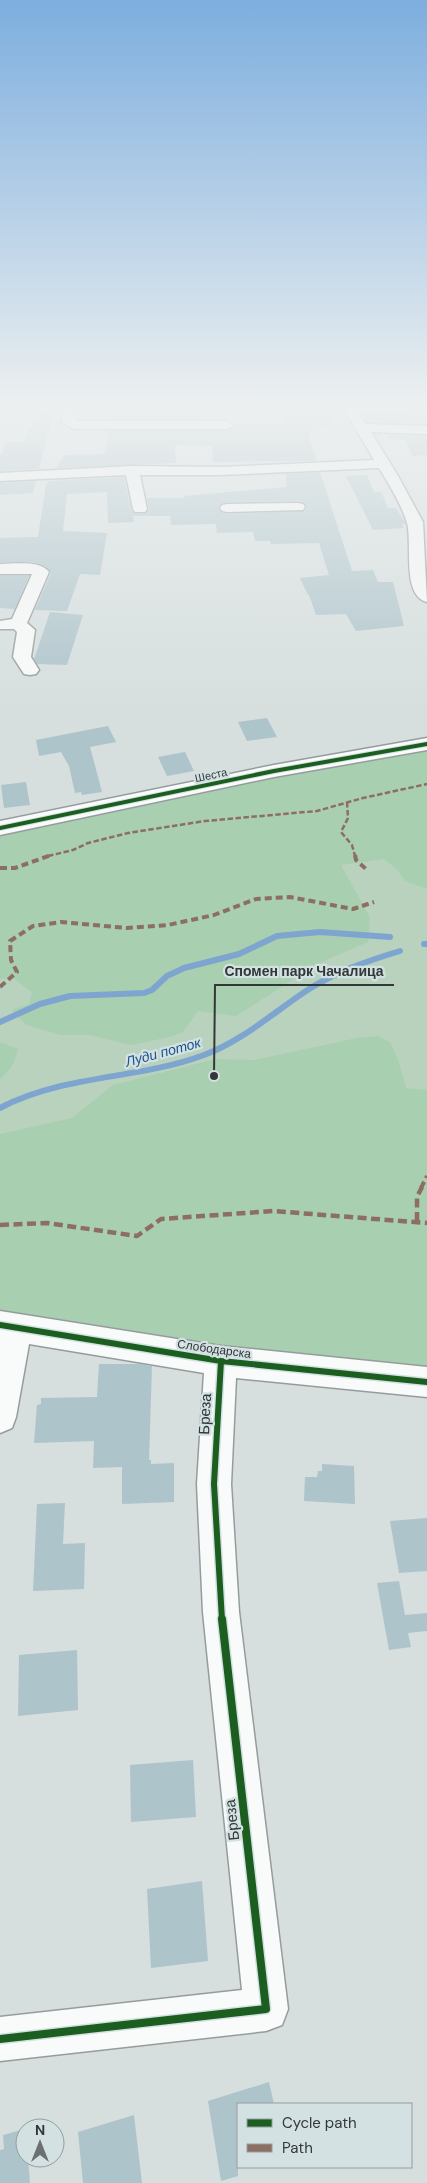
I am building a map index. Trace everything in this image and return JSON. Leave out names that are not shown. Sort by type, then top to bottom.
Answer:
[{"type":"street","points":[[227,508],[228,515],[290,508]]},
{"type":"street","points":[[412,508],[421,522],[416,562],[423,592],[427,596]]},
{"type":"street","points":[[0,569],[32,569],[41,572],[18,624]]},
{"type":"street","points":[[0,625],[18,624],[26,630],[22,657],[30,670]]},
{"type":"street","name":"Шеста","points":[[0,828],[274,771],[427,744]]},
{"type":"street","points":[[0,1417],[8,1327]]},
{"type":"street","name":"Слободарска","points":[[8,1327],[221,1361],[427,1382]]},
{"type":"street","name":"Бреза","points":[[0,2039],[266,2009],[221,1612],[214,1484],[221,1361]]},
{"type":"green space","points":[[427,744],[427,1382],[0,1325],[0,828]]},
{"type":"green space","points":[[427,744],[427,889],[405,881],[397,869],[384,859],[341,865],[370,918],[368,942],[319,963],[236,1016],[198,1011],[183,1032],[170,1037],[131,1045],[90,1035],[61,1035],[26,1025],[12,1010],[29,1004],[32,992],[13,978],[0,979],[0,828]]},
{"type":"green space","points":[[378,1036],[390,1042],[399,1062],[406,1088],[427,1090],[427,1382],[0,1325],[0,1134],[72,1118],[113,1085],[216,1059],[254,1060],[357,1038]]},
{"type":"green space","points":[[0,1042],[18,1049],[12,1066],[0,1079]]},
{"type":"building","points":[[42,508],[66,508],[63,531],[107,533],[100,575],[80,574],[67,611],[35,610],[51,573],[46,567],[33,562],[0,562],[0,538],[38,537]]},
{"type":"building","points":[[108,508],[131,508],[135,514],[145,514],[149,509],[218,508],[222,513],[227,514],[305,511],[306,508],[332,508],[352,571],[373,570],[378,582],[393,582],[404,626],[356,631],[346,614],[316,615],[309,595],[300,578],[329,575],[319,543],[271,544],[270,541],[255,541],[253,532],[217,533],[216,524],[171,525],[170,516],[133,516],[134,522],[108,523]]},
{"type":"building","points":[[362,508],[396,508],[405,522],[402,525],[404,528],[373,530]]},
{"type":"building","points":[[0,576],[29,576],[15,609],[0,608]]},
{"type":"building","points":[[50,612],[83,615],[67,665],[37,664],[34,659]]},
{"type":"building","points":[[267,718],[277,737],[247,741],[238,722]]},
{"type":"building","points":[[108,726],[116,742],[90,747],[102,792],[82,795],[81,792],[75,793],[69,766],[61,752],[39,756],[36,740]]},
{"type":"building","points":[[185,752],[194,771],[167,776],[158,757]]},
{"type":"building","points":[[26,782],[30,805],[4,808],[1,785]]},
{"type":"building","points":[[99,1364],[139,1364],[152,1366],[149,1460],[151,1460],[151,1464],[174,1463],[174,1502],[122,1504],[122,1467],[93,1468],[94,1441],[34,1443],[37,1405],[41,1404],[41,1398],[97,1397]]},
{"type":"building","points":[[322,1464],[354,1466],[355,1504],[304,1501],[305,1477],[317,1477],[318,1471],[322,1471]]},
{"type":"building","points":[[65,1503],[63,1544],[85,1543],[84,1589],[33,1591],[37,1504]]},
{"type":"building","points":[[427,1518],[427,1571],[399,1573],[390,1521]]},
{"type":"building","points":[[399,1581],[405,1615],[427,1613],[427,1631],[408,1633],[411,1647],[389,1650],[377,1583]]},
{"type":"building","points":[[77,1650],[78,1710],[18,1716],[19,1655]]},
{"type":"building","points":[[193,1760],[196,1817],[131,1822],[130,1765]]},
{"type":"building","points":[[202,1881],[208,1961],[151,1968],[147,1889]]},
{"type":"building","points":[[269,2082],[274,2103],[237,2103],[238,2176],[221,2181],[208,2101]]},
{"type":"building","points":[[134,2115],[142,2183],[83,2183],[78,2132]]},
{"type":"building","points":[[15,2132],[15,2168],[29,2168],[30,2183],[0,2183],[0,2150],[4,2149],[3,2135]]},
{"type":"waterway","points":[[0,1022],[40,1004],[70,996],[144,993],[152,990],[167,976],[184,968],[239,954],[277,936],[320,932],[390,937]]},
{"type":"waterway","name":"Луди поток","points":[[0,1108],[50,1089],[153,1069],[204,1055],[231,1042],[257,1026],[306,991],[328,978],[363,963],[400,951]]},
{"type":"marked path","points":[[0,868],[15,868],[73,850],[88,843],[128,833],[205,821],[317,811],[363,798],[427,784]]},
{"type":"marked path","points":[[347,802],[348,818],[341,832],[352,845],[356,860],[366,869]]},
{"type":"marked path","points":[[0,987],[17,972],[11,960],[10,941],[33,926],[61,922],[127,928],[168,925],[214,915],[256,899],[290,897],[353,909],[374,902]]},
{"type":"marked path","points":[[417,1221],[417,1197],[427,1176]]},
{"type":"marked path","points":[[0,1225],[47,1223],[137,1236],[161,1219],[273,1211],[427,1223]]},
{"type":"cycle path","points":[[0,828],[274,771],[427,744]]},
{"type":"cycle path","points":[[0,1325],[221,1361],[427,1382]]},
{"type":"cycle path","points":[[0,2039],[266,2009],[221,1612],[214,1484],[221,1361]]},
{"type":"place","name":"Спомен парк Чачалица","points":[[214,1076]]}]
